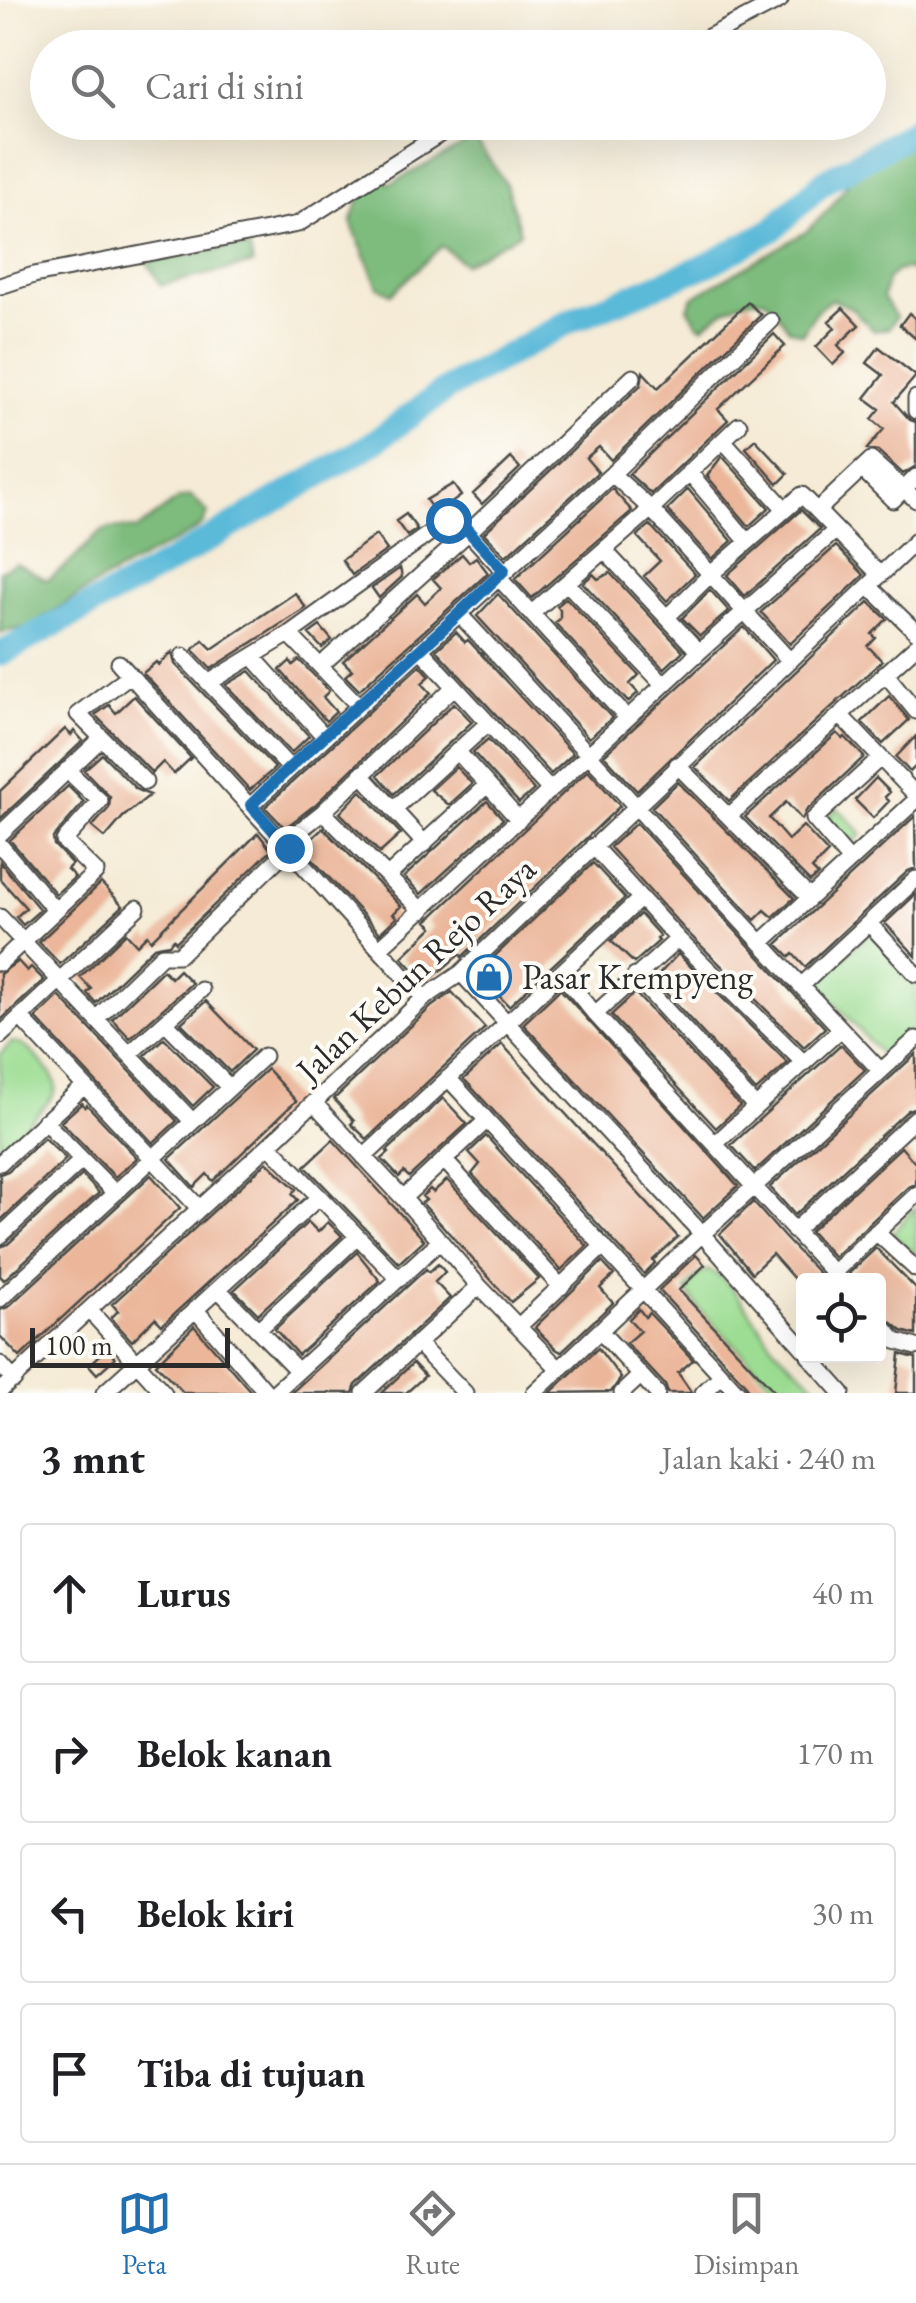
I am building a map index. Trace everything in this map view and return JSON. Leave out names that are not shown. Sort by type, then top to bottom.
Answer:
[{"type":"street","points":[[722,30],[780,0]]},
{"type":"street","points":[[0,286],[34,274],[298,224],[430,140]]},
{"type":"street","points":[[251,805],[612,474],[771,321]]},
{"type":"street","points":[[320,666],[634,377]]},
{"type":"street","points":[[916,398],[916,412]]},
{"type":"street","points":[[532,613],[739,424]]},
{"type":"street","points":[[723,440],[784,508]]},
{"type":"street","points":[[818,510],[862,468],[892,500],[912,489]]},
{"type":"street","points":[[689,472],[748,542]]},
{"type":"street","points":[[612,474],[651,508],[790,662]]},
{"type":"street","points":[[666,618],[803,494],[916,632]]},
{"type":"street","points":[[210,682],[289,634],[442,522],[456,521],[627,718]]},
{"type":"street","points":[[381,947],[663,684],[836,530]]},
{"type":"street","name":"Jalan Kebun Rejo Raya","points":[[0,1391],[269,1146],[424,998],[461,974],[916,542]]},
{"type":"street","points":[[604,550],[699,652]]},
{"type":"street","points":[[567,583],[663,684]]},
{"type":"street","points":[[460,615],[633,807],[881,1071]]},
{"type":"street","points":[[289,634],[359,706]]},
{"type":"street","points":[[729,816],[916,646]]},
{"type":"street","points":[[420,648],[550,790]]},
{"type":"street","points":[[183,656],[290,767]]},
{"type":"street","points":[[253,657],[324,736]]},
{"type":"street","points":[[145,782],[78,714],[124,669],[424,998]]},
{"type":"street","points":[[884,673],[916,711]]},
{"type":"street","points":[[96,1019],[162,955],[179,955],[454,687]]},
{"type":"street","points":[[762,942],[916,798],[840,715]]},
{"type":"street","points":[[394,809],[487,724]]},
{"type":"street","points":[[0,834],[102,738]]},
{"type":"street","points":[[457,751],[518,820]]},
{"type":"street","points":[[850,860],[814,819],[880,758]]},
{"type":"street","points":[[677,766],[810,898]]},
{"type":"street","points":[[0,962],[96,872],[64,841],[100,801],[67,770]]},
{"type":"street","points":[[361,774],[425,844]]},
{"type":"street","points":[[389,875],[486,786]]},
{"type":"street","points":[[323,812],[422,911]]},
{"type":"street","points":[[0,846],[54,910]]},
{"type":"street","points":[[593,846],[678,939],[804,1064]]},
{"type":"street","points":[[802,985],[916,879]]},
{"type":"street","points":[[364,1156],[641,898]]},
{"type":"street","points":[[0,1036],[137,908]]},
{"type":"street","points":[[0,917],[192,1122]]},
{"type":"street","points":[[868,923],[914,968]]},
{"type":"street","points":[[595,1014],[678,939]]},
{"type":"street","points":[[560,972],[832,1273]]},
{"type":"street","points":[[461,974],[796,1340]]},
{"type":"street","points":[[635,976],[755,1106]]},
{"type":"street","points":[[129,1054],[200,990]]},
{"type":"street","points":[[20,1017],[198,1208]]},
{"type":"street","points":[[165,1022],[229,1087]]},
{"type":"street","points":[[714,1144],[841,1029]]},
{"type":"street","points":[[534,1393],[916,1039]]},
{"type":"street","points":[[3,1291],[264,1056]]},
{"type":"street","points":[[448,1078],[738,1393]]},
{"type":"street","points":[[0,1163],[84,1086]]},
{"type":"street","points":[[314,1103],[559,1369]]},
{"type":"street","points":[[44,1120],[114,1193]]},
{"type":"street","points":[[403,1198],[486,1121]]},
{"type":"street","points":[[794,1230],[912,1129]]},
{"type":"street","points":[[269,1146],[400,1279]]},
{"type":"street","points":[[0,1236],[82,1160]]},
{"type":"street","points":[[444,1160],[562,1287]]},
{"type":"street","points":[[840,1273],[876,1232],[916,1196]]},
{"type":"street","points":[[104,1393],[319,1197]]},
{"type":"street","points":[[876,1232],[916,1269]]},
{"type":"street","points":[[258,1330],[357,1237]]},
{"type":"street","points":[[195,1309],[270,1393],[440,1241]]},
{"type":"street","points":[[519,1326],[603,1246]]},
{"type":"street","points":[[374,1390],[417,1343],[479,1286]]},
{"type":"street","points":[[218,1288],[298,1371]]},
{"type":"street","points":[[90,1311],[164,1393]]},
{"type":"street","points":[[886,1330],[896,1340],[916,1347]]},
{"type":"street","points":[[602,1332],[657,1393]]},
{"type":"street","points":[[417,1343],[465,1393]]},
{"type":"street","points":[[815,1363],[842,1393]]},
{"type":"street","points":[[0,1364],[14,1380]]},
{"type":"street","points":[[703,1393],[722,1374]]},
{"type":"street","points":[[622,1393],[640,1376]]},
{"type":"green space","points":[[476,140],[506,184],[520,233],[464,264],[442,246],[391,294],[378,287],[351,223],[360,196],[385,179],[390,184]]},
{"type":"green space","points":[[916,144],[916,275],[908,269],[896,271],[887,280],[883,297],[896,317],[889,328],[874,331],[851,308],[832,299],[817,310],[802,334],[789,329],[767,300],[759,299],[733,306],[703,327],[698,324],[688,308],[693,297],[807,231],[831,207],[856,171]]},
{"type":"green space","points":[[238,246],[250,249],[253,264],[161,285],[147,262]]},
{"type":"green space","points":[[191,496],[208,513],[202,525],[28,627],[0,633],[0,571],[16,563],[47,580],[99,533],[113,528],[136,530],[179,499]]},
{"type":"green space","points":[[838,808],[862,834],[849,846],[825,819]]},
{"type":"green space","points":[[874,930],[916,977],[916,1029],[884,1058],[816,982]]},
{"type":"green space","points":[[12,1042],[26,1047],[36,1057],[51,1074],[56,1088],[47,1104],[0,1148],[0,1054]]},
{"type":"green space","points":[[916,1207],[916,1256],[892,1233]]},
{"type":"green space","points":[[708,1270],[728,1284],[773,1345],[822,1393],[782,1393],[700,1310],[686,1290]]},
{"type":"building","points":[[748,302],[761,315],[611,460],[599,447],[586,458],[598,472],[506,556],[484,533],[641,385],[643,372],[658,388]]},
{"type":"building","points":[[843,308],[859,325],[838,345],[845,353],[833,365],[816,347],[835,328],[829,321]]},
{"type":"building","points":[[909,313],[916,319],[916,339],[900,325]]},
{"type":"building","points":[[774,334],[785,346],[718,409],[728,420],[651,494],[629,474]]},
{"type":"building","points":[[879,347],[916,376],[894,402],[916,422],[916,466],[903,474],[878,451],[867,449],[884,429],[872,419],[880,409],[865,398],[883,375],[867,363]]},
{"type":"building","points":[[755,439],[788,474],[778,484],[746,448]]},
{"type":"building","points":[[722,456],[769,508],[749,526],[707,476]]},
{"type":"building","points":[[511,458],[520,468],[482,504],[473,494]]},
{"type":"building","points":[[453,484],[461,496],[436,514],[426,500]]},
{"type":"building","points":[[612,489],[632,511],[532,598],[515,579]]},
{"type":"building","points":[[688,489],[732,541],[712,559],[667,510]]},
{"type":"building","points":[[801,510],[820,529],[745,596],[727,575]]},
{"type":"building","points":[[406,514],[417,529],[407,536],[396,521]]},
{"type":"building","points":[[650,525],[695,574],[667,601],[644,576],[660,561],[637,536]]},
{"type":"building","points":[[376,535],[387,550],[352,575],[342,560]]},
{"type":"building","points":[[836,546],[864,575],[790,644],[761,612]]},
{"type":"building","points":[[462,554],[469,562],[476,557],[488,573],[359,690],[345,676],[352,670],[343,661],[417,594],[425,603],[441,588],[433,579]]},
{"type":"building","points":[[400,568],[402,577],[379,598],[372,588]]},
{"type":"building","points":[[610,573],[683,651],[664,669],[583,583],[593,574],[598,579]]},
{"type":"building","points":[[710,590],[729,611],[700,636],[682,618]]},
{"type":"building","points":[[295,593],[306,608],[211,669],[193,650],[203,640],[212,649]]},
{"type":"building","points":[[498,594],[612,718],[589,738],[477,616]]},
{"type":"building","points":[[566,598],[639,675],[630,684],[638,693],[628,702],[555,623],[560,619],[557,606]]},
{"type":"building","points":[[869,602],[887,619],[872,634],[876,638],[868,646],[882,661],[729,801],[695,767]]},
{"type":"building","points":[[320,626],[332,640],[322,648],[309,634]]},
{"type":"building","points":[[744,627],[773,660],[637,791],[604,755]]},
{"type":"building","points":[[456,632],[465,642],[468,640],[573,754],[551,774],[436,650]]},
{"type":"building","points":[[172,652],[175,664],[275,768],[250,790],[143,673]]},
{"type":"building","points":[[299,660],[329,691],[323,697],[336,712],[326,721],[280,670],[290,661],[293,665]]},
{"type":"building","points":[[420,665],[430,676],[422,683],[431,693],[316,804],[285,828],[265,807]]},
{"type":"building","points":[[250,671],[309,736],[291,753],[226,685]]},
{"type":"building","points":[[134,696],[191,758],[174,774],[163,762],[152,773],[95,715],[109,705],[116,713]]},
{"type":"building","points":[[889,696],[909,720],[883,744],[862,722]]},
{"type":"building","points":[[454,703],[472,722],[394,794],[378,775]]},
{"type":"building","points":[[65,729],[71,735],[74,731],[83,741],[0,819],[0,791]]},
{"type":"building","points":[[837,733],[864,757],[806,811],[802,820],[786,802],[769,818],[788,840],[803,826],[828,853],[812,869],[818,875],[810,882],[745,817]]},
{"type":"building","points":[[916,736],[916,766],[910,772],[896,757]]},
{"type":"building","points":[[488,739],[534,790],[519,803],[473,752]]},
{"type":"building","points":[[102,754],[137,790],[150,795],[105,838],[92,827],[109,808],[110,797],[84,770]]},
{"type":"building","points":[[456,767],[472,784],[449,805],[431,790]]},
{"type":"building","points":[[588,770],[620,806],[462,957],[460,954],[426,983],[402,957],[433,927],[427,921]]},
{"type":"building","points":[[876,778],[890,792],[885,797],[889,801],[873,818],[855,800]]},
{"type":"building","points":[[678,782],[794,898],[773,917],[765,910],[755,920],[652,807]]},
{"type":"building","points":[[68,786],[84,802],[53,838],[54,845],[72,864],[67,869],[75,877],[56,894],[10,840]]},
{"type":"building","points":[[361,791],[401,834],[380,853],[340,813]]},
{"type":"building","points":[[487,801],[503,819],[421,894],[404,877]]},
{"type":"building","points":[[915,816],[916,868],[908,871],[805,967],[793,954],[790,957],[777,944]]},
{"type":"building","points":[[636,823],[825,1028],[804,1047],[686,931],[610,847]]},
{"type":"building","points":[[323,828],[401,906],[393,914],[397,917],[380,933],[302,848]]},
{"type":"building","points":[[258,833],[271,850],[176,942],[174,939],[154,947],[96,1003],[87,993],[91,989],[80,977],[126,933],[137,945],[147,935],[151,940]]},
{"type":"building","points":[[0,862],[40,910],[23,925],[16,917],[26,908],[0,879]]},
{"type":"building","points":[[593,863],[625,898],[509,1006],[477,973]]},
{"type":"building","points":[[101,883],[123,906],[60,964],[39,942]]},
{"type":"building","points":[[916,894],[916,956],[885,923]]},
{"type":"building","points":[[640,914],[660,936],[634,963],[611,941]]},
{"type":"building","points":[[678,954],[788,1063],[756,1091],[654,980]]},
{"type":"building","points":[[18,961],[44,980],[0,1021],[0,974]]},
{"type":"building","points":[[163,970],[171,978],[179,970],[192,983],[130,1038],[112,1019]]},
{"type":"building","points":[[560,989],[738,1186],[703,1218],[523,1024]]},
{"type":"building","points":[[452,992],[485,1028],[367,1139],[334,1099]]},
{"type":"building","points":[[635,993],[740,1106],[716,1128],[611,1015]]},
{"type":"building","points":[[59,996],[177,1121],[153,1143],[36,1018]]},
{"type":"building","points":[[206,1001],[253,1050],[230,1072],[181,1023]]},
{"type":"building","points":[[164,1038],[213,1087],[193,1106],[145,1055]]},
{"type":"building","points":[[502,1044],[678,1237],[644,1274],[464,1079]]},
{"type":"building","points":[[841,1045],[865,1070],[755,1171],[731,1145]]},
{"type":"building","points":[[916,1054],[916,1107],[908,1110],[795,1215],[770,1187]]},
{"type":"building","points":[[267,1069],[296,1101],[213,1181],[207,1174],[194,1187],[169,1159]]},
{"type":"building","points":[[443,1098],[467,1124],[409,1177],[404,1172],[399,1177],[382,1159]]},
{"type":"building","points":[[82,1103],[137,1158],[115,1177],[61,1122]]},
{"type":"building","points":[[486,1136],[587,1246],[561,1270],[472,1174],[480,1164],[469,1152]]},
{"type":"building","points":[[44,1138],[66,1159],[0,1221],[0,1174]]},
{"type":"building","points":[[333,1140],[424,1240],[399,1263],[305,1166]]},
{"type":"building","points":[[901,1147],[916,1164],[916,1184],[908,1187],[834,1257],[810,1231]]},
{"type":"building","points":[[267,1162],[296,1189],[292,1194],[298,1200],[162,1325],[155,1318],[132,1341],[111,1318],[118,1311],[112,1304]]},
{"type":"building","points":[[82,1175],[99,1193],[4,1280],[0,1276],[0,1247],[8,1244]]},
{"type":"building","points":[[151,1175],[180,1208],[20,1357],[0,1336],[0,1310],[8,1307]]},
{"type":"building","points":[[447,1180],[539,1279],[511,1302],[422,1203],[426,1200],[422,1196]]},
{"type":"building","points":[[753,1202],[818,1273],[796,1273],[796,1281],[772,1254],[752,1273],[720,1234]]},
{"type":"building","points":[[308,1222],[318,1232],[328,1222],[342,1236],[258,1314],[234,1290]]},
{"type":"building","points":[[876,1248],[916,1289],[916,1335],[902,1331],[886,1318],[886,1273],[849,1273]]},
{"type":"building","points":[[357,1252],[380,1281],[298,1355],[275,1329]]},
{"type":"building","points":[[696,1255],[705,1265],[679,1290],[776,1393],[749,1393],[746,1385],[659,1290]]},
{"type":"building","points":[[602,1262],[614,1275],[600,1288],[613,1303],[561,1352],[535,1328]]},
{"type":"building","points":[[438,1264],[445,1272],[435,1282],[450,1298],[356,1385],[353,1393],[291,1393],[426,1269],[429,1272]]},
{"type":"building","points":[[639,1309],[645,1317],[649,1313],[693,1360],[678,1373],[692,1393],[668,1393],[626,1343],[640,1331],[629,1319]]},
{"type":"building","points":[[194,1326],[252,1393],[184,1393],[156,1364]]},
{"type":"building","points":[[598,1348],[621,1378],[611,1392],[550,1393]]},
{"type":"building","points":[[107,1349],[115,1358],[97,1374],[89,1365]]},
{"type":"building","points":[[900,1354],[916,1358],[916,1393],[896,1393]]},
{"type":"building","points":[[413,1363],[425,1376],[406,1393],[381,1393]]},
{"type":"waterway","points":[[0,654],[153,572],[367,447],[448,388],[572,320],[709,264],[772,230],[822,183],[916,130]]},
{"type":"place","name":"Pasar Krempyeng","points":[[489,977]]},
{"type":"route","points":[[289,848],[251,805],[460,615],[504,570],[462,524],[448,520]]}]
